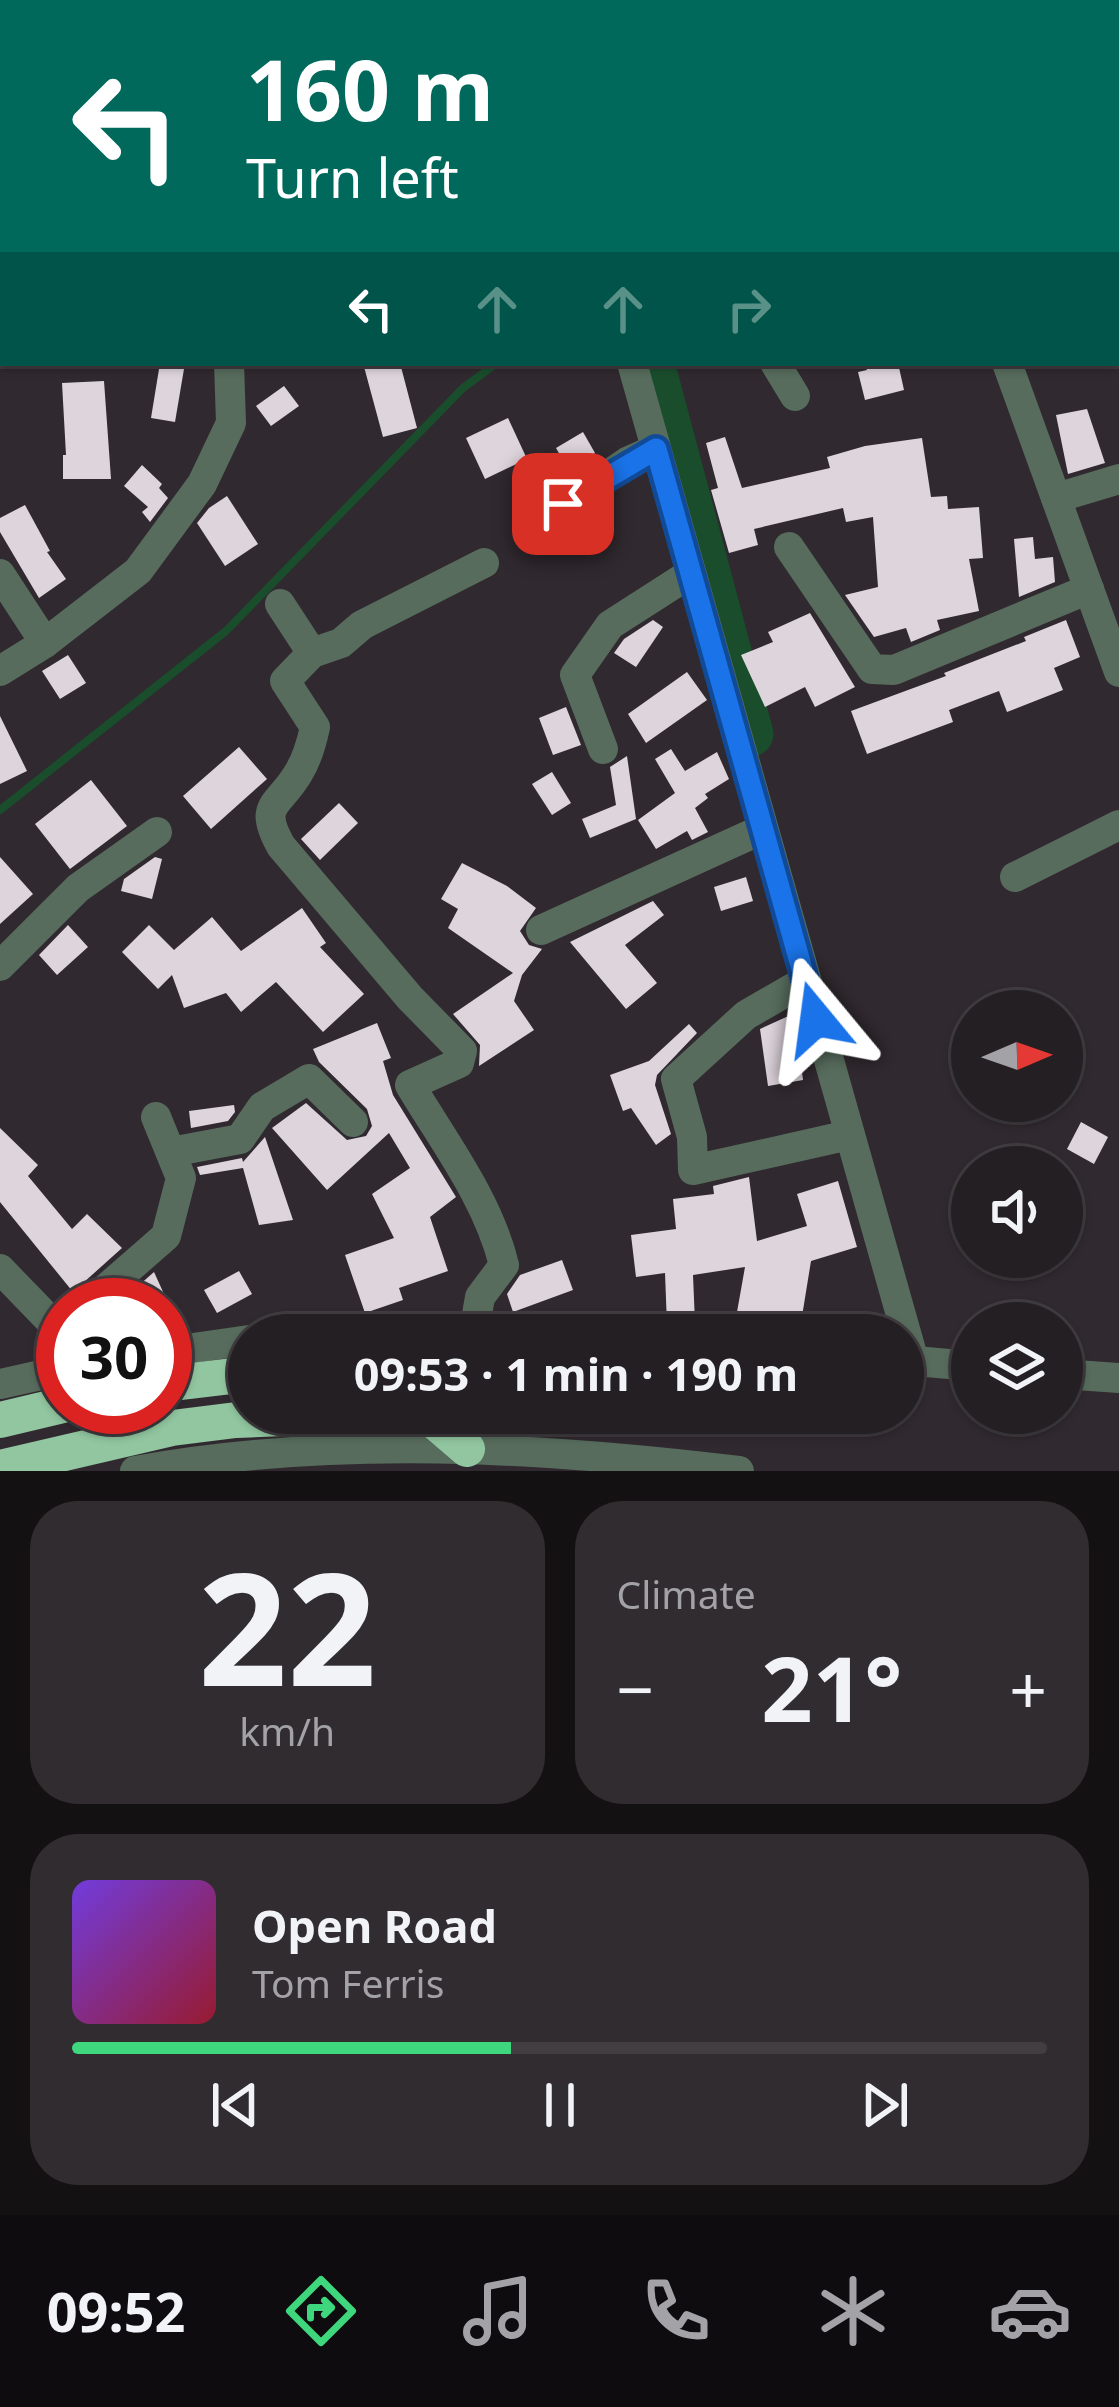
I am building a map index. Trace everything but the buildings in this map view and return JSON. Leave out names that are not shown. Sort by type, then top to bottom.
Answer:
[{"type":"highway","points":[[192,1381],[228,1376]]},
{"type":"highway","points":[[0,1420],[36,1411]]},
{"type":"highway","points":[[0,1468],[172,1428],[228,1421]]},
{"type":"highway","points":[[450,1434],[467,1449]]},
{"type":"street","points":[[0,671],[138,572],[202,484],[230,423],[229,366]]},
{"type":"street","points":[[633,366],[897,1314]]},
{"type":"street","points":[[777,366],[795,396]]},
{"type":"street","points":[[1008,366],[1119,672]]},
{"type":"street","points":[[531,528],[627,463],[656,449]]},
{"type":"street","points":[[1056,498],[1119,479]]},
{"type":"street","points":[[789,547],[872,669],[894,670],[1089,589]]},
{"type":"street","points":[[477,1314],[480,1297],[504,1265],[497,1238],[410,1085],[459,1063],[462,1051],[410,998],[268,825],[271,806],[299,772],[316,727],[285,681],[312,653],[341,643],[362,625],[484,563]]},
{"type":"street","points":[[603,749],[575,675],[610,625],[691,573]]},
{"type":"street","points":[[0,574],[45,643]]},
{"type":"street","points":[[280,604],[312,653]]},
{"type":"street","points":[[1015,877],[1119,825]]},
{"type":"street","points":[[541,930],[763,830]]},
{"type":"street","points":[[0,966],[78,888],[157,832]]},
{"type":"street","points":[[805,980],[746,1015],[676,1079],[692,1137],[692,1170],[849,1135]]},
{"type":"street","points":[[171,1151],[240,1139],[262,1107],[309,1079],[352,1122]]},
{"type":"street","points":[[117,1278],[166,1235],[181,1178],[156,1117]]},
{"type":"street","points":[[0,1268],[36,1305]]},
{"type":"street","points":[[192,1348],[228,1343]]},
{"type":"street","points":[[1083,1375],[1119,1378]]},
{"type":"street","points":[[0,1384],[36,1376]]},
{"type":"street","points":[[138,1470],[248,1454],[415,1447],[640,1459],[739,1471]]},
{"type":"waterway","points":[[0,810],[226,631],[463,388],[493,366]]},
{"type":"waterway","points":[[653,366],[751,734]]},
{"type":"route","points":[[563,504],[656,449],[816,1019]]}]
